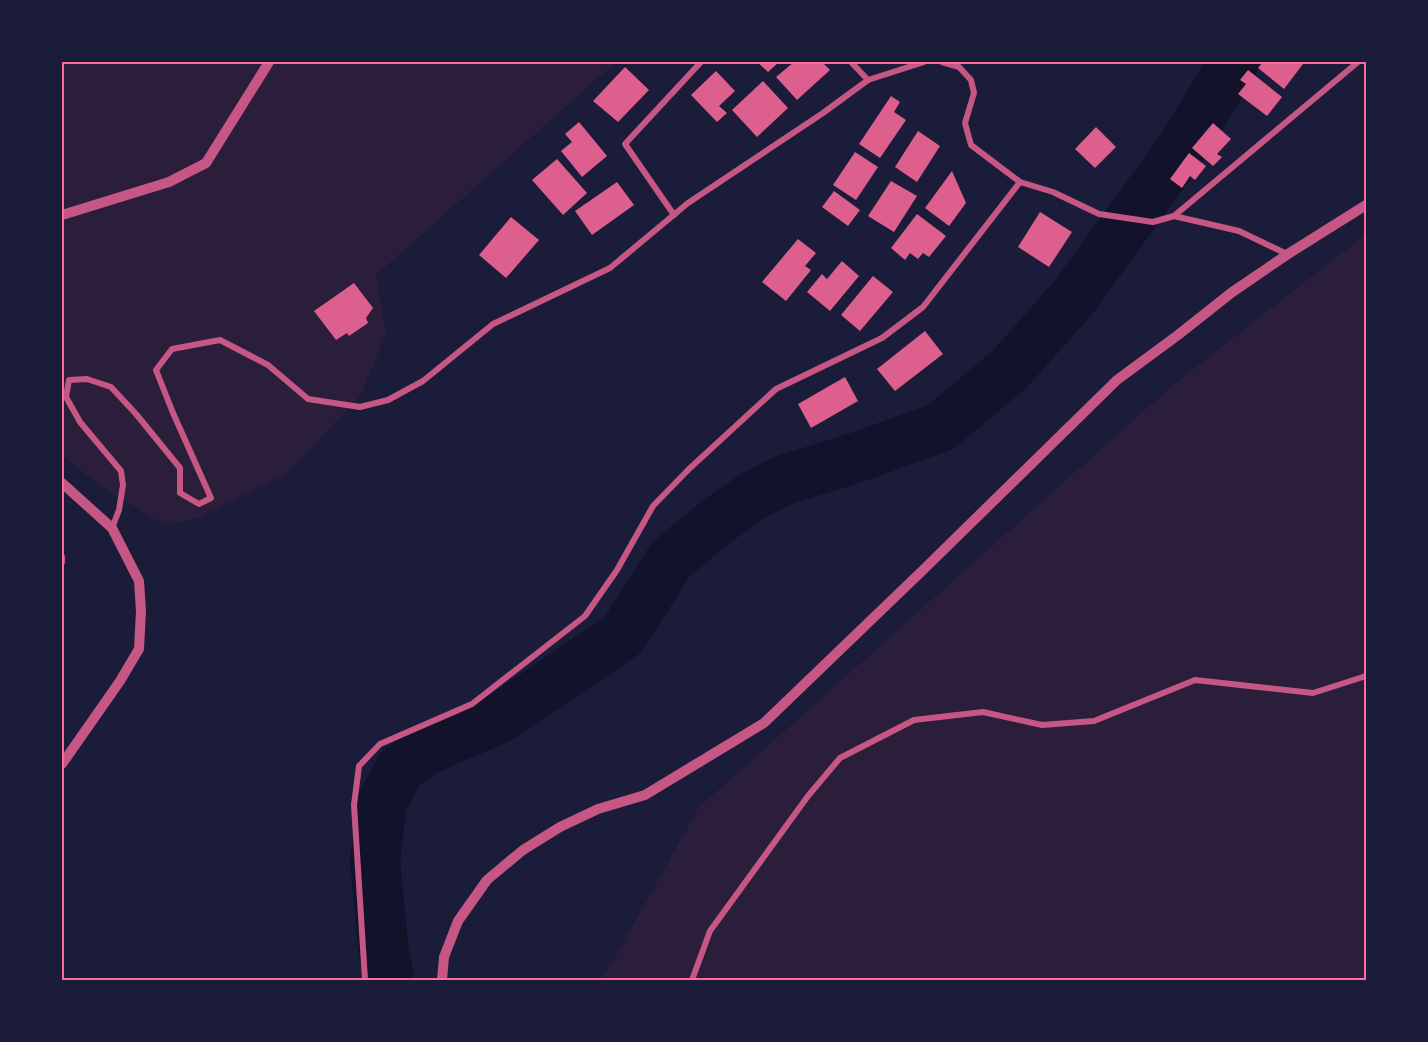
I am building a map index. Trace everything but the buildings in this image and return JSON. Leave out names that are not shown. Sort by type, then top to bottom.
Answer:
[{"type":"street","points":[[62,215],[169,183],[206,163],[269,62]]},
{"type":"street","points":[[674,215],[625,144],[701,62]]},
{"type":"street","points":[[851,62],[868,80]]},
{"type":"street","points":[[112,528],[119,510],[123,485],[121,471],[75,414],[66,397],[69,380],[87,380],[111,387],[180,468],[180,493],[199,504],[212,498],[172,413],[156,370],[172,350],[220,340],[268,365],[308,399],[360,407],[388,400],[423,381],[493,324],[610,268],[688,203],[823,113],[868,80],[924,62]]},
{"type":"street","points":[[942,62],[960,64],[971,80],[974,93],[965,123],[971,145],[1020,182],[1053,192],[1099,214],[1153,222],[1174,216],[1358,62]]},
{"type":"street","points":[[365,981],[354,805],[359,766],[380,744],[472,704],[585,615],[617,570],[653,506],[689,469],[776,389],[882,338],[923,307],[1020,182]]},
{"type":"street","points":[[442,981],[444,957],[458,921],[487,880],[523,850],[560,827],[598,809],[645,795],[764,723],[1117,380],[1231,293],[1366,205]]},
{"type":"street","points":[[1174,216],[1239,231],[1288,254]]},
{"type":"street","points":[[62,483],[112,528],[139,580],[141,610],[139,649],[120,681],[62,764]]},
{"type":"street","points":[[62,557],[62,562]]},
{"type":"street","points":[[692,981],[711,931],[808,796],[840,758],[914,720],[983,712],[1042,725],[1094,721],[1195,680],[1313,693],[1366,676]]},
{"type":"shaded area","points":[[62,62],[616,62],[376,275],[386,334],[361,395],[287,474],[199,518],[164,525],[95,482],[62,455]]},
{"type":"shaded area","points":[[1366,234],[1366,980],[602,980],[699,807],[1174,384]]},
{"type":"waterway","points":[[389,980],[383,945],[375,861],[382,803],[400,769],[424,751],[500,718],[623,635],[671,559],[717,521],[753,496],[784,480],[855,458],[941,427],[1009,370],[1073,298],[1182,148],[1234,62]]}]
